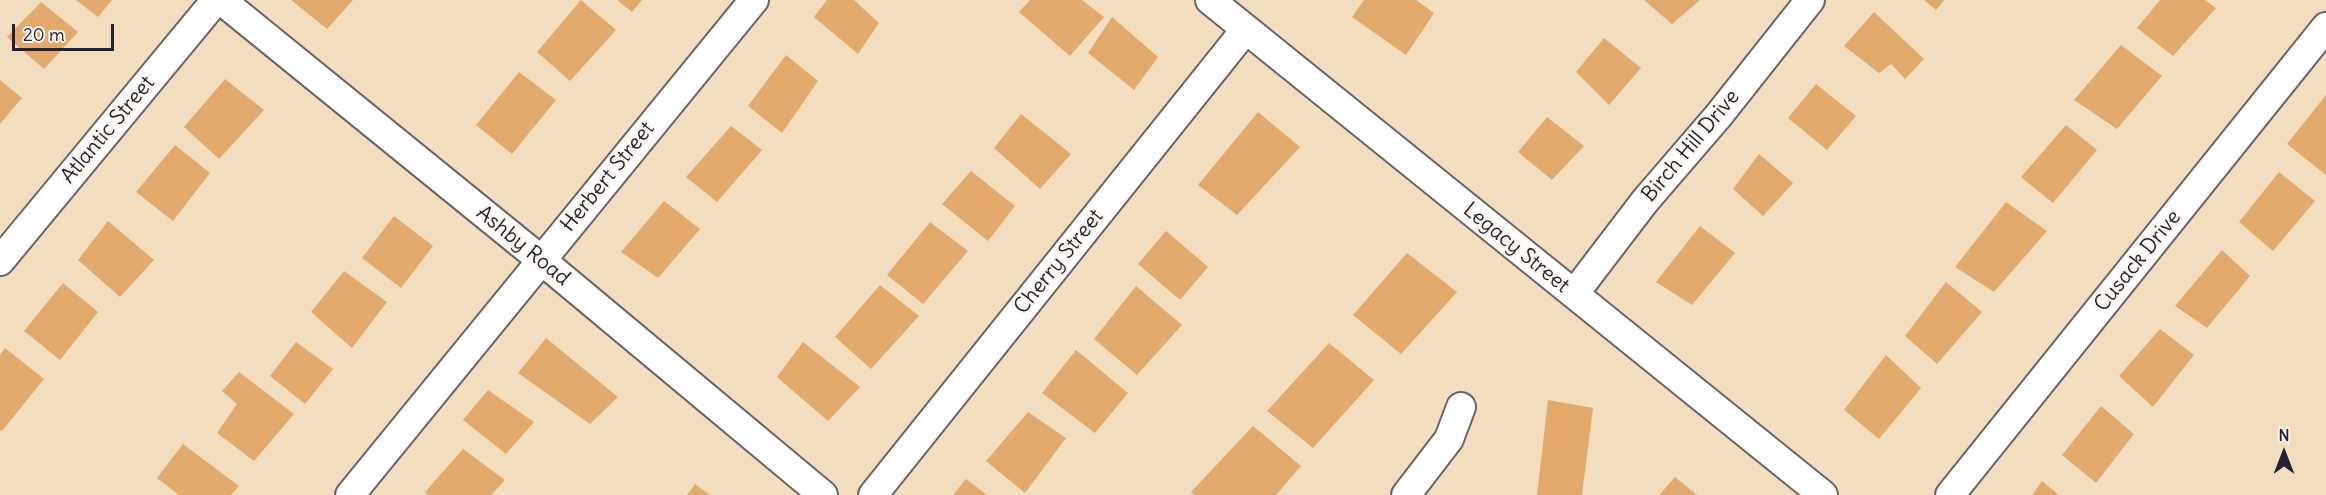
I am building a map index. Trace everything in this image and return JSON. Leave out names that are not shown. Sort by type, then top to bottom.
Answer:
[{"type":"street","name":"Ashby Road","points":[[219,0],[540,259],[823,495]]},
{"type":"street","name":"Atlantic Street","points":[[0,261],[219,0]]},
{"type":"street","name":"Herbert Street","points":[[350,495],[540,259],[754,0]]},
{"type":"street","name":"Legacy Street","points":[[1210,0],[1823,495]]},
{"type":"street","name":"Birch Hill Drive","points":[[1574,294],[1646,201],[1719,115],[1810,0]]},
{"type":"street","name":"Cusack Drive","points":[[1950,495],[2326,27]]},
{"type":"street","name":"Cherry Street","points":[[873,495],[1246,29]]},
{"type":"street","points":[[1406,495],[1449,439],[1461,407]]},
{"type":"building","points":[[76,0],[112,0],[98,17]]},
{"type":"building","points":[[291,0],[353,0],[327,29]]},
{"type":"building","points":[[581,0],[616,30],[570,81],[537,52]]},
{"type":"building","points":[[617,0],[642,0],[632,12]]},
{"type":"building","points":[[827,0],[854,0],[879,23],[858,54],[814,17]]},
{"type":"building","points":[[1030,0],[1082,0],[1104,17],[1070,56],[1019,12]]},
{"type":"building","points":[[1364,0],[1416,0],[1434,13],[1406,55],[1352,17]]},
{"type":"building","points":[[1644,0],[1700,0],[1672,24]]},
{"type":"building","points":[[1924,0],[1944,0],[1936,10]]},
{"type":"building","points":[[2160,0],[2205,0],[2216,8],[2173,56],[2137,28]]},
{"type":"building","points":[[41,2],[78,32],[44,69],[7,37]]},
{"type":"building","points":[[1874,12],[1924,59],[1905,79],[1891,64],[1879,73],[1844,46]]},
{"type":"building","points":[[1112,17],[1158,57],[1134,90],[1088,53]]},
{"type":"building","points":[[1604,38],[1641,68],[1609,105],[1576,72]]},
{"type":"building","points":[[2121,45],[2162,76],[2117,129],[2074,100]]},
{"type":"building","points":[[786,55],[818,81],[782,133],[748,106]]},
{"type":"building","points":[[519,72],[556,100],[512,154],[476,125]]},
{"type":"building","points":[[225,79],[264,110],[219,159],[184,127]]},
{"type":"building","points":[[0,80],[22,98],[0,124]]},
{"type":"building","points":[[1816,84],[1856,116],[1827,150],[1788,118]]},
{"type":"building","points":[[2326,95],[2326,175],[2287,144]]},
{"type":"building","points":[[1258,112],[1300,147],[1237,215],[1198,185]]},
{"type":"building","points":[[1021,114],[1071,154],[1040,189],[994,148]]},
{"type":"building","points":[[1547,117],[1584,146],[1552,180],[1518,152]]},
{"type":"building","points":[[2066,125],[2097,150],[2053,203],[2021,177]]},
{"type":"building","points":[[731,126],[762,150],[717,202],[686,177]]},
{"type":"building","points":[[175,145],[210,173],[173,221],[136,192]]},
{"type":"building","points":[[1759,154],[1793,183],[1763,216],[1733,189]]},
{"type":"building","points":[[971,171],[1015,206],[988,241],[942,204]]},
{"type":"building","points":[[2279,172],[2315,201],[2273,251],[2239,222]]},
{"type":"building","points":[[664,201],[700,229],[658,278],[621,252]]},
{"type":"building","points":[[2006,202],[2047,231],[1994,292],[1955,267]]},
{"type":"building","points":[[394,216],[433,246],[401,288],[362,258]]},
{"type":"building","points":[[108,221],[154,260],[120,297],[78,260]]},
{"type":"building","points":[[930,222],[968,251],[923,304],[887,275]]},
{"type":"building","points":[[1700,226],[1735,253],[1692,305],[1656,282]]},
{"type":"building","points":[[1166,231],[1208,267],[1180,300],[1138,264]]},
{"type":"building","points":[[2222,250],[2250,276],[2207,328],[2175,306]]},
{"type":"building","points":[[1407,253],[1457,292],[1401,354],[1353,315]]},
{"type":"building","points":[[344,271],[387,302],[352,348],[311,312]]},
{"type":"building","points":[[1946,282],[1982,312],[1937,364],[1905,336]]},
{"type":"building","points":[[63,283],[98,312],[60,360],[24,331]]},
{"type":"building","points":[[880,285],[919,316],[871,369],[835,337]]},
{"type":"building","points":[[1136,286],[1182,325],[1137,375],[1094,339]]},
{"type":"building","points":[[2160,329],[2194,355],[2153,407],[2119,376]]},
{"type":"building","points":[[546,338],[618,397],[590,424],[518,373]]},
{"type":"building","points":[[296,342],[333,369],[305,404],[270,376]]},
{"type":"building","points":[[803,342],[860,387],[828,421],[777,377]]},
{"type":"building","points":[[1329,343],[1374,380],[1313,448],[1267,411]]},
{"type":"building","points":[[5,348],[44,379],[2,431],[0,430],[0,355]]},
{"type":"building","points":[[1076,350],[1128,393],[1095,433],[1042,393]]},
{"type":"building","points":[[1886,355],[1921,388],[1879,439],[1844,410]]},
{"type":"building","points":[[239,372],[294,414],[254,461],[217,433],[237,404],[222,391]]},
{"type":"building","points":[[488,390],[534,422],[506,454],[463,420]]},
{"type":"building","points":[[1548,400],[1593,408],[1582,495],[1537,495]]},
{"type":"building","points":[[2101,406],[2134,434],[2096,483],[2062,455]]},
{"type":"building","points":[[1028,412],[1066,438],[1025,493],[986,461]]},
{"type":"building","points":[[1253,426],[1301,466],[1276,495],[1195,495],[1191,492]]},
{"type":"building","points":[[183,444],[239,486],[231,495],[179,495],[157,478]]},
{"type":"building","points":[[463,449],[505,480],[491,495],[429,495],[425,492]]},
{"type":"building","points":[[1675,477],[1697,495],[1659,495]]},
{"type":"building","points":[[966,479],[987,495],[953,495]]},
{"type":"building","points":[[2042,481],[2059,495],[2032,495]]},
{"type":"building","points":[[695,484],[710,495],[687,495]]}]
